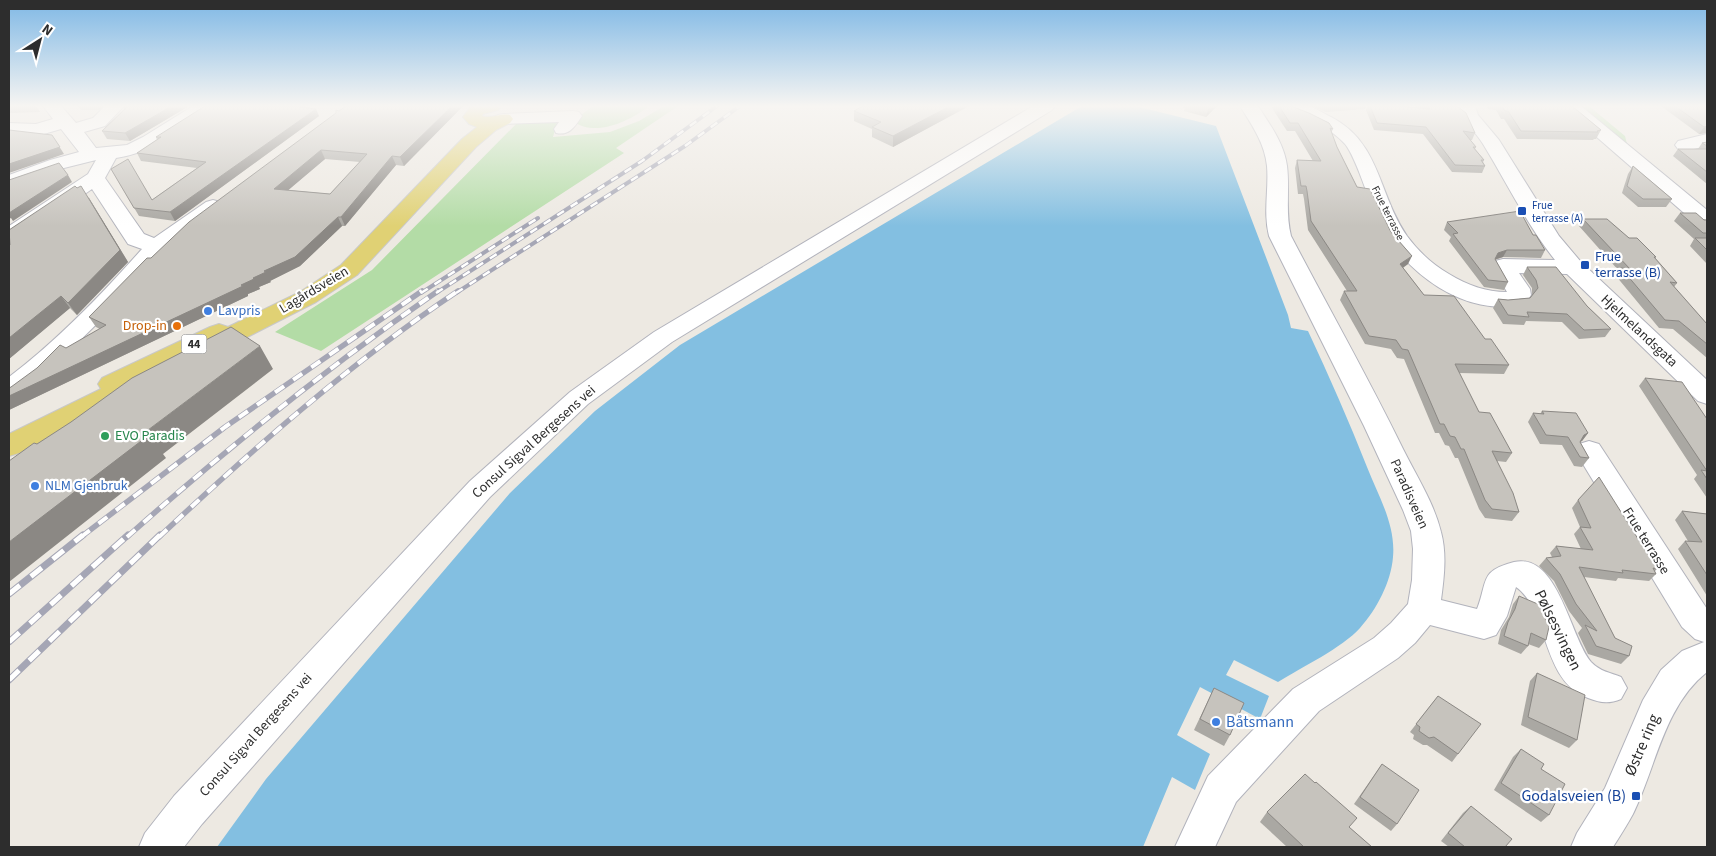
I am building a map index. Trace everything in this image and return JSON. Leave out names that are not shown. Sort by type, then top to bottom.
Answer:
[{"type":"main road","name":"Lagårdsveien","points":[[9,434],[273,305],[324,276],[353,250],[452,146]]},
{"type":"main road","name":"Lagårdsveien","points":[[9,446],[288,307],[336,280],[367,253],[466,146]]},
{"type":"street","points":[[9,236],[95,178],[104,165],[99,154],[86,146]]},
{"type":"street","points":[[9,182],[57,164],[99,154],[130,150],[140,146]]},
{"type":"street","name":"Consul Sigval Bergesens vei","points":[[159,847],[188,810],[480,489],[579,398],[663,338],[980,146]]},
{"type":"street","name":"Paradisveien","points":[[1270,146],[1277,165],[1274,206],[1280,236],[1378,426],[1426,532],[1430,562],[1423,610]]},
{"type":"street","name":"Frue terrasse","points":[[1357,146],[1397,236],[1422,267],[1443,281],[1477,295],[1494,299],[1517,299],[1519,295],[1518,289],[1504,266],[1573,267]]},
{"type":"street","name":"Hjelmelandsgata","points":[[1494,146],[1550,239],[1573,267],[1707,395]]},
{"type":"street","points":[[1618,146],[1707,221]]},
{"type":"street","points":[[95,178],[136,240],[156,247]]},
{"type":"street","points":[[9,390],[35,370],[121,287],[156,247],[226,196]]},
{"type":"street","name":"Frue terrasse","points":[[1589,451],[1694,617],[1707,628]]},
{"type":"street","name":"Pølsesvingen","points":[[1423,610],[1484,625],[1488,621],[1495,603],[1500,582],[1507,577],[1523,574],[1536,585],[1578,673],[1592,684],[1610,688]]},
{"type":"street","points":[[1195,847],[1222,789],[1306,700],[1386,648],[1423,610]]},
{"type":"street","name":"Østre ring","points":[[1592,847],[1619,801],[1656,712],[1673,681],[1694,662],[1707,656]]},
{"type":"green space","points":[[494,146],[619,146],[616,148],[624,153],[321,351],[275,332],[372,270]]},
{"type":"green space","points":[[1622,146],[1629,146],[1654,166],[1644,164]]},
{"type":"water","points":[[1015,146],[1224,146],[1288,315],[1291,328],[1308,331],[1381,499],[1392,533],[1393,557],[1389,576],[1377,604],[1360,628],[1343,643],[1278,682],[1234,660],[1226,675],[1269,696],[1260,719],[1200,687],[1177,735],[1210,754],[1195,790],[1172,777],[1143,847],[217,847],[266,779],[510,493],[595,411],[680,345]]},
{"type":"building","points":[[9,146],[60,147],[9,164]]},
{"type":"building","points":[[148,146],[264,146],[170,212],[134,208],[111,169],[128,159],[152,200],[206,162],[137,153]]},
{"type":"building","points":[[292,146],[411,146],[400,157],[392,156],[341,217],[338,217],[295,257],[264,271],[266,272],[241,285],[243,286],[9,396],[9,388],[37,368],[60,345],[66,348],[106,325],[89,317],[147,258],[151,258],[189,222]],"holes":[[[321,150],[367,154],[330,194],[274,189]]]},
{"type":"building","points":[[1312,146],[1337,146],[1357,187],[1370,189],[1391,232],[1412,256],[1400,264],[1424,295],[1454,296],[1485,339],[1491,339],[1509,365],[1455,364],[1479,412],[1490,413],[1512,453],[1492,451],[1513,493],[1519,512],[1492,509],[1485,500],[1464,449],[1461,449],[1455,437],[1450,436],[1444,424],[1440,424],[1408,350],[1402,349],[1396,340],[1369,336],[1344,291],[1357,291],[1311,221],[1306,186],[1301,186],[1297,160],[1321,161]]},
{"type":"building","points":[[1440,146],[1475,146],[1473,147],[1484,160],[1481,160],[1485,166],[1455,165]]},
{"type":"building","points":[[1678,149],[1707,149],[1707,172]]},
{"type":"building","points":[[59,163],[68,175],[9,213],[9,180]]},
{"type":"building","points":[[1633,166],[1672,199],[1643,199],[1627,186]]},
{"type":"building","points":[[75,186],[77,188],[81,186],[120,250],[68,303],[61,296],[9,338],[9,230]]},
{"type":"building","points":[[1520,211],[1533,235],[1536,235],[1545,250],[1507,250],[1498,253],[1495,259],[1508,282],[1488,280],[1453,234],[1458,233],[1447,222]]},
{"type":"building","points":[[1680,213],[1696,213],[1704,220],[1707,220],[1707,233],[1703,233]]},
{"type":"building","points":[[1583,219],[1607,219],[1629,238],[1637,238],[1656,257],[1654,257],[1677,283],[1670,282],[1707,324],[1707,344],[1679,321],[1665,320],[1621,268],[1630,269]]},
{"type":"building","points":[[1695,238],[1707,238],[1707,250]]},
{"type":"building","points":[[1527,267],[1556,267],[1587,306],[1611,329],[1584,330],[1567,314],[1527,312],[1529,317],[1508,315],[1498,299],[1530,298],[1538,288],[1536,280]]},
{"type":"building","points":[[231,327],[260,346],[144,433],[149,435],[9,542],[9,461],[34,443],[37,444],[71,422],[132,378]]},
{"type":"building","points":[[1645,378],[1682,382],[1707,419],[1707,471]]},
{"type":"building","points":[[1542,411],[1576,413],[1588,433],[1584,435],[1580,442],[1589,458],[1580,457],[1568,437],[1546,435],[1533,413],[1544,414]]},
{"type":"building","points":[[1701,470],[1707,471],[1707,479]]},
{"type":"building","points":[[1599,477],[1657,569],[1653,568],[1656,574],[1622,570],[1623,573],[1579,567],[1615,638],[1632,646],[1629,656],[1596,646],[1585,625],[1597,631],[1576,604],[1560,574],[1546,558],[1561,556],[1556,546],[1593,550],[1580,527],[1591,528],[1578,500]]},
{"type":"building","points":[[1682,511],[1707,514],[1707,575],[1685,541],[1702,542]]},
{"type":"building","points":[[1519,596],[1540,605],[1549,627],[1546,640],[1531,633],[1528,646],[1504,636]]},
{"type":"building","points":[[1537,673],[1585,695],[1577,740],[1528,717]]},
{"type":"building","name":"Båtsmann","points":[[1214,688],[1244,703],[1230,735],[1200,719]]},
{"type":"building","points":[[1438,696],[1481,724],[1458,754],[1434,737],[1429,738],[1419,731],[1420,727],[1416,724]]},
{"type":"building","points":[[1521,749],[1544,764],[1541,769],[1565,784],[1549,815],[1501,783]]},
{"type":"building","points":[[1382,764],[1419,790],[1397,824],[1360,797]]},
{"type":"building","points":[[1305,774],[1357,818],[1349,827],[1372,847],[1304,847],[1267,812]]},
{"type":"building","points":[[1471,806],[1512,839],[1505,847],[1465,847],[1448,833]]},
{"type":"railway","points":[[436,293],[663,146]]},
{"type":"railway","points":[[456,293],[685,146]]},
{"type":"railway","points":[[421,293],[538,218]]},
{"type":"railway","points":[[81,537],[225,427],[422,291]]},
{"type":"railway","points":[[127,537],[279,409],[397,319],[438,291]]},
{"type":"railway","points":[[159,537],[266,439],[303,408],[379,347],[458,291]]},
{"type":"railway","points":[[9,594],[83,535]]},
{"type":"railway","points":[[9,642],[128,535]]},
{"type":"railway","points":[[9,680],[160,535]]},
{"type":"place","name":"Frue terrasse (A)","points":[[1522,211]]},
{"type":"place","name":"Frue terrasse (B)","points":[[1585,265]]},
{"type":"place","name":"Lavpris","points":[[208,311]]},
{"type":"place","name":"Drop-in","points":[[177,326]]},
{"type":"place","name":"EVO Paradis","points":[[105,436]]},
{"type":"place","name":"NLM Gjenbruk","points":[[35,486]]},
{"type":"place","name":"Båtsmann","points":[[1216,722]]},
{"type":"place","name":"Godalsveien (B)","points":[[1636,796]]}]
